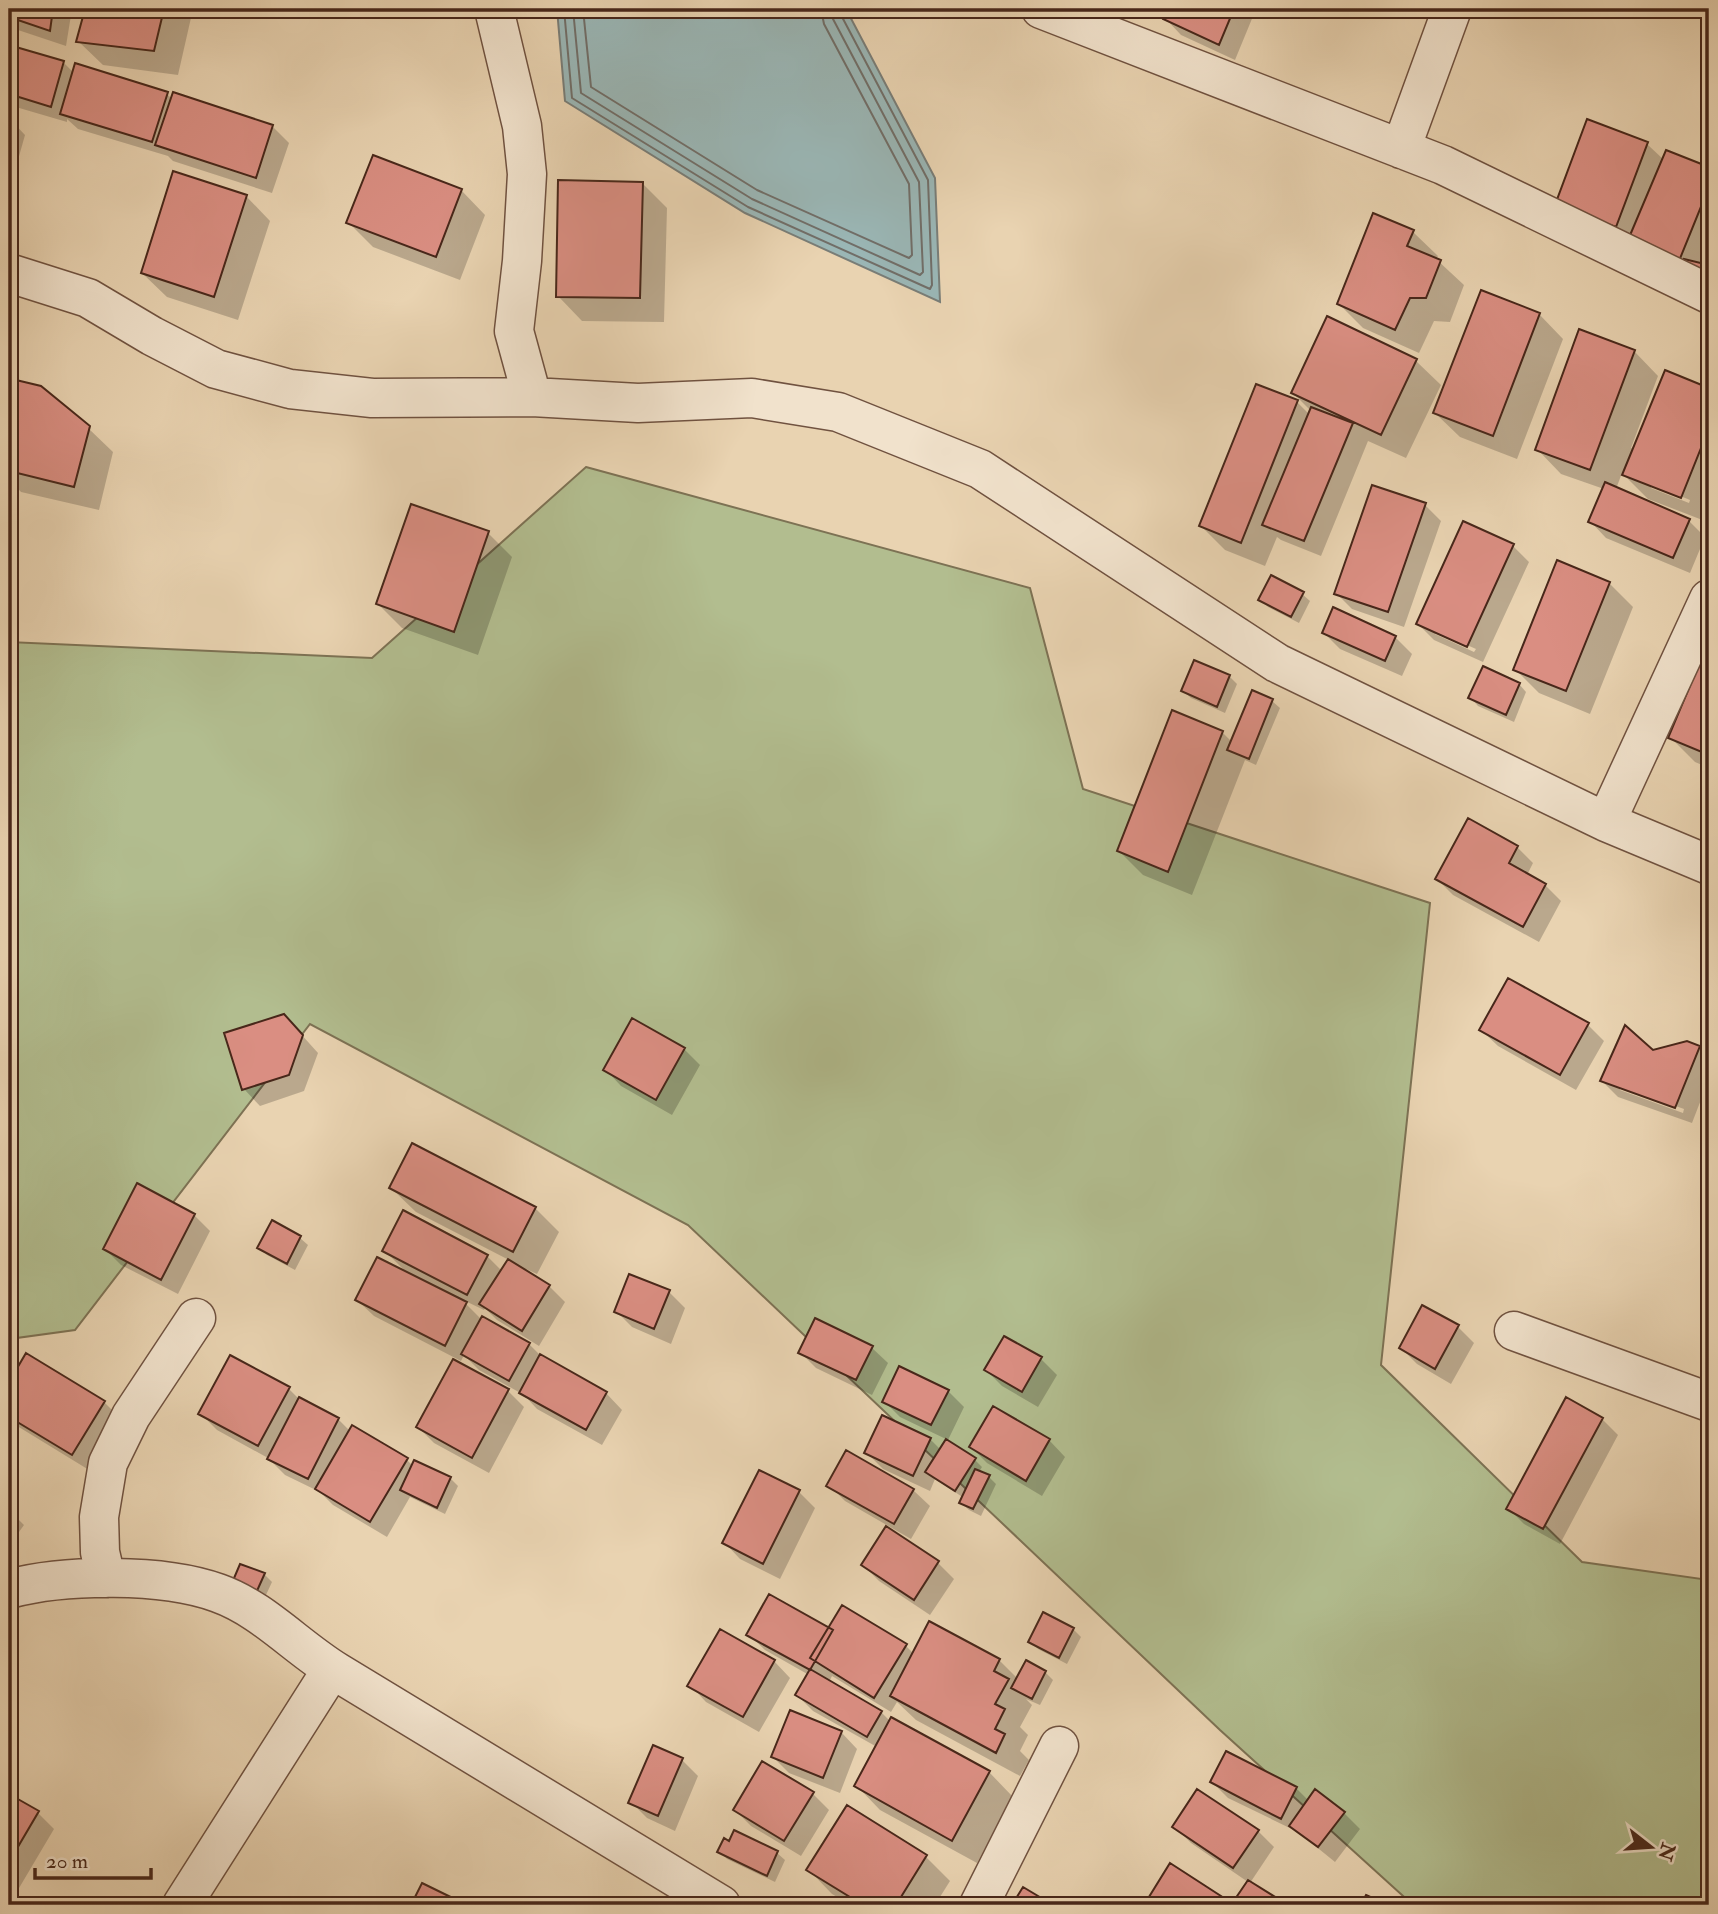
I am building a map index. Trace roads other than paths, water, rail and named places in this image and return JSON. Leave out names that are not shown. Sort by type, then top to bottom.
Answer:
[{"type":"street","points":[[494,9],[522,126],[527,174],[522,261],[514,331],[532,397]]},
{"type":"street","points":[[1041,9],[1443,165],[1709,294]]},
{"type":"street","points":[[1401,149],[1452,9]]},
{"type":"street","points":[[9,274],[88,298],[152,337],[216,369],[290,390],[372,398],[532,397],[638,403],[752,398],[838,411],[980,469],[1277,663],[1606,822],[1709,865]]},
{"type":"street","points":[[1606,822],[1709,599]]},
{"type":"street","points":[[106,1578],[100,1552],[99,1517],[108,1463],[131,1416],[196,1318]]},
{"type":"street","points":[[1514,1331],[1709,1402]]},
{"type":"street","points":[[9,1589],[36,1582],[106,1578],[173,1583],[217,1592],[247,1606],[332,1669],[721,1905]]},
{"type":"street","points":[[182,1905],[332,1669]]},
{"type":"street","points":[[979,1905],[1059,1746]]},
{"type":"water","points":[[557,9],[846,9],[935,178],[940,302],[745,213],[565,101]]}]
